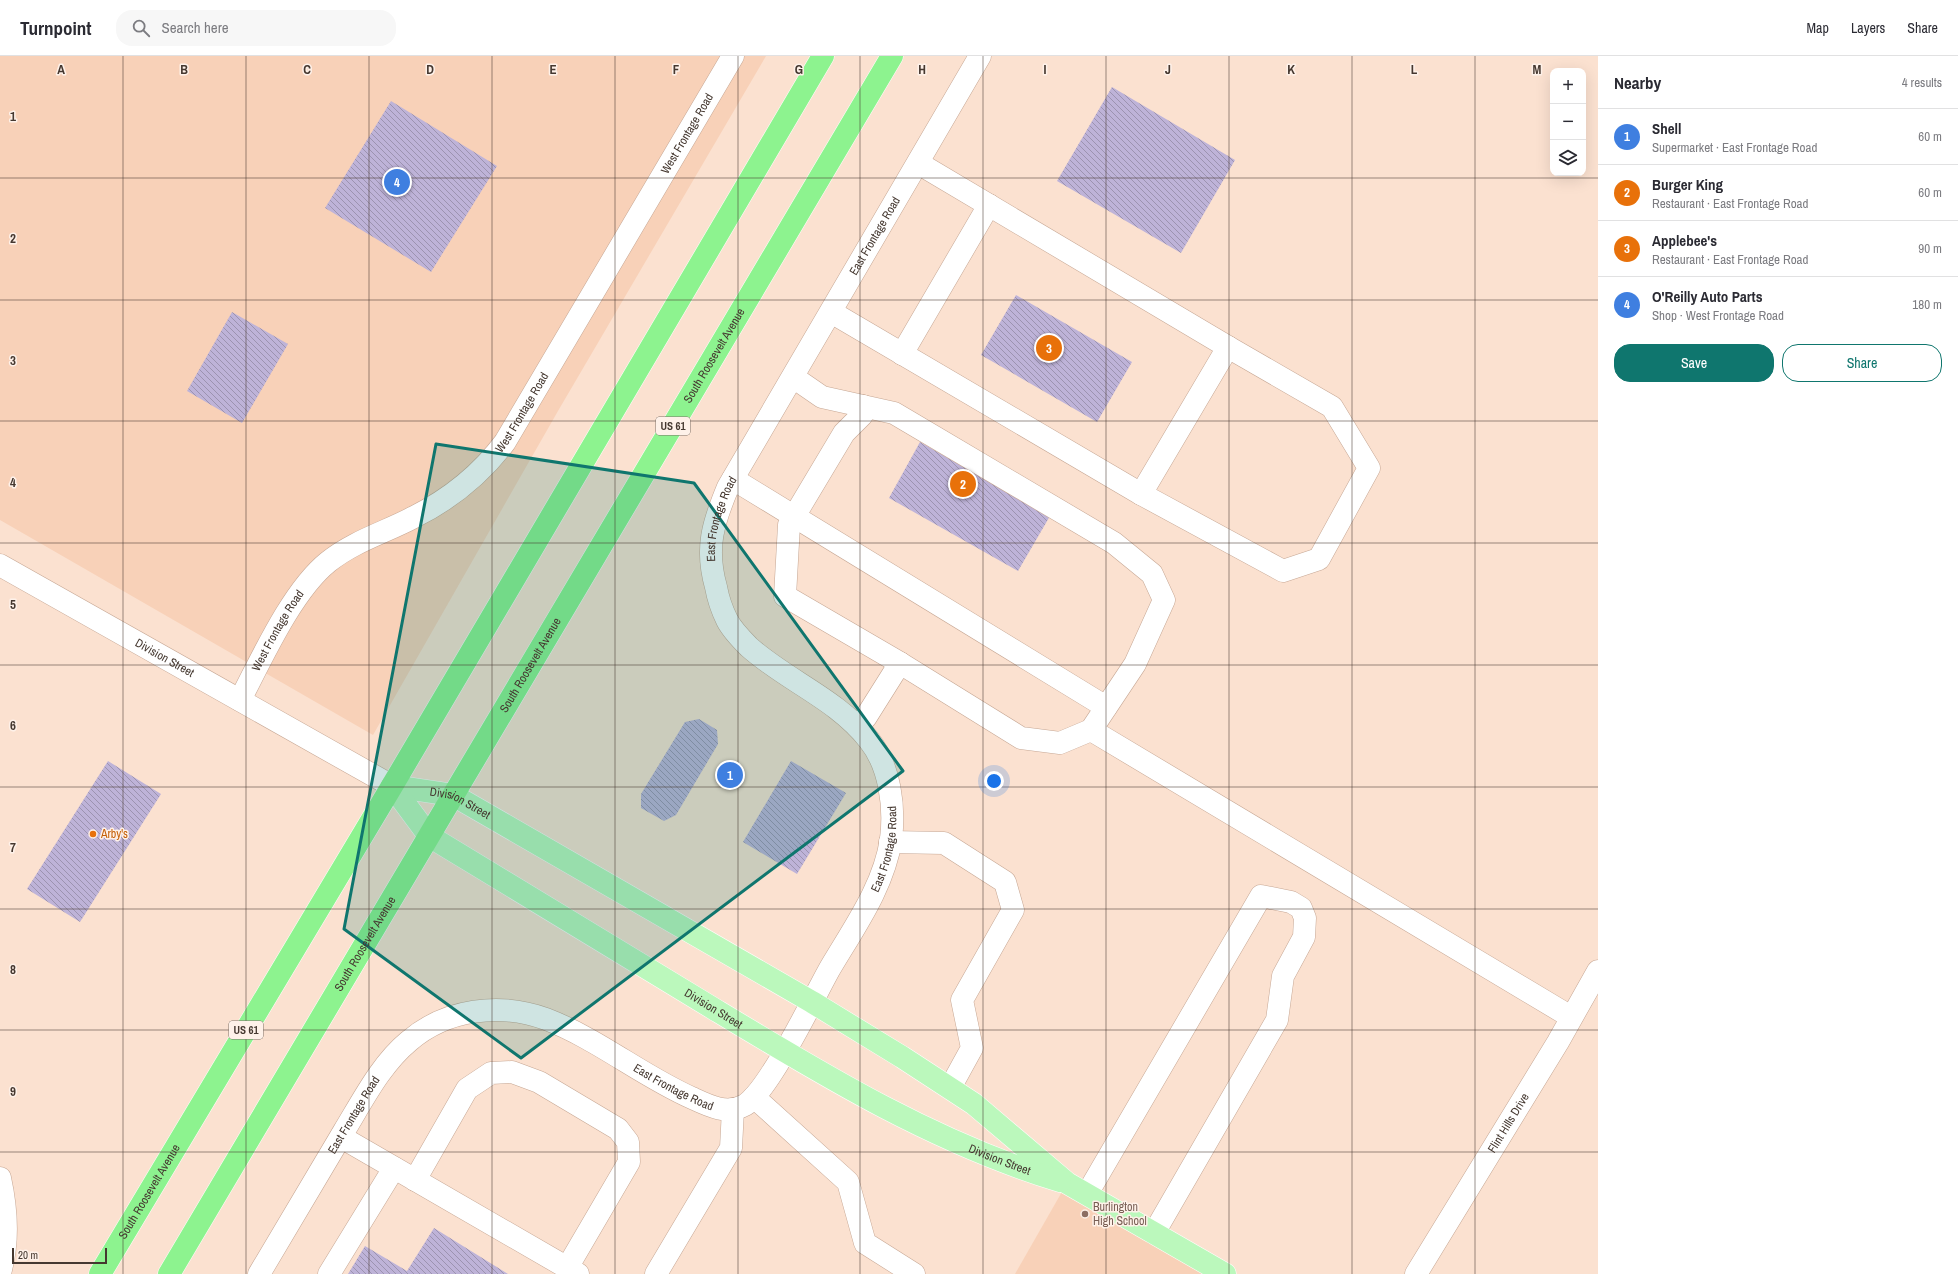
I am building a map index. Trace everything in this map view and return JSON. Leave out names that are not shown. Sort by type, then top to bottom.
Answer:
[{"type":"highway","name":"South Roosevelt Avenue","points":[[100,1274],[392,786],[823,56]]},
{"type":"highway","name":"South Roosevelt Avenue","points":[[169,1274],[892,56]]},
{"type":"main road","name":"Division Street","points":[[392,786],[453,795],[812,1002],[950,1088],[992,1118],[1067,1183]]},
{"type":"main road","name":"Division Street","points":[[392,786],[429,836],[784,1051],[909,1120],[955,1142],[1014,1167],[1067,1183],[1225,1274]]},
{"type":"street","name":"West Frontage Road","points":[[240,700],[281,625],[311,579],[322,568],[341,552],[415,517],[450,496],[469,482],[493,459],[506,442],[733,56]]},
{"type":"street","name":"East Frontage Road","points":[[259,1274],[386,1065],[406,1042],[431,1024],[451,1016],[480,1010],[512,1012],[544,1018],[576,1033],[678,1092],[713,1108],[727,1110],[748,1103],[754,1097],[761,1089],[784,1051],[875,890],[890,842],[893,813],[884,766],[872,743],[857,726],[836,707],[763,659],[742,640],[728,622],[710,568],[711,542],[716,514],[733,479],[980,56]]},
{"type":"street","points":[[831,312],[1141,494],[1283,571],[1319,559],[1369,468],[1332,408],[918,163]]},
{"type":"street","points":[[902,354],[989,205]]},
{"type":"street","points":[[1141,494],[1228,347]]},
{"type":"street","points":[[793,377],[822,396],[863,406],[894,414],[1114,543],[1152,574],[1164,600],[1134,664],[1092,730],[1060,743],[1021,738],[900,663],[785,596],[789,525],[844,432],[862,415],[863,406]]},
{"type":"street","points":[[733,479],[795,515],[1106,707]]},
{"type":"street","name":"Division Street","points":[[0,566],[392,786]]},
{"type":"street","points":[[857,726],[866,717],[900,663]]},
{"type":"street","points":[[1092,730],[1571,1017]]},
{"type":"street","points":[[890,842],[944,843],[1005,882],[1012,910],[962,1000],[972,1048],[950,1088]]},
{"type":"street","points":[[1087,1194],[1261,896],[1291,902],[1301,908],[1305,918],[1304,937],[1283,976],[1277,1020],[1154,1233]]},
{"type":"street","name":"Flint Hills Drive","points":[[1416,1274],[1598,971]]},
{"type":"street","points":[[341,1137],[394,1168],[573,1271],[629,1162],[628,1142],[618,1129],[562,1094],[539,1082],[512,1072],[491,1073],[467,1089],[415,1180]]},
{"type":"street","points":[[754,1097],[848,1182],[865,1243],[914,1274]]},
{"type":"street","points":[[656,1274],[731,1148],[733,1109]]},
{"type":"street","points":[[329,1274],[394,1168]]},
{"type":"street","points":[[0,1178],[7,1232],[0,1273]]},
{"type":"highlighted area","points":[[436,444],[694,483],[903,771],[521,1058],[344,929]]},
{"type":"shaded area","points":[[0,56],[766,56],[558,411],[373,735],[0,520]]},
{"type":"shaded area","name":"Burlington High School","points":[[1067,1183],[1225,1274],[1015,1274]]},
{"type":"building","points":[[1112,87],[1235,160],[1181,253],[1057,181]]},
{"type":"building","points":[[391,101],[497,166],[431,272],[325,208]]},
{"type":"building","points":[[1016,295],[1132,362],[1097,422],[981,355]]},
{"type":"building","points":[[232,312],[288,344],[242,423],[187,391]]},
{"type":"building","points":[[920,442],[1050,516],[1018,571],[889,498]]},
{"type":"building","points":[[699,719],[717,730],[718,744],[676,815],[664,821],[641,808],[641,794],[685,722]]},
{"type":"building","points":[[108,761],[161,794],[80,922],[27,889]]},
{"type":"building","points":[[791,761],[846,793],[797,874],[743,842]]},
{"type":"building","points":[[434,1228],[508,1274],[348,1274],[365,1246],[407,1271]]},
{"type":"place","name":"O'Reilly Auto Parts","points":[[397,182]]},
{"type":"place","name":"Applebee's","points":[[1049,348]]},
{"type":"place","name":"Burger King","points":[[963,484]]},
{"type":"place","name":"Shell","points":[[730,775]]},
{"type":"place","name":"Arby's","points":[[93,834]]},
{"type":"place","name":"Burlington High School","points":[[1085,1214]]}]
